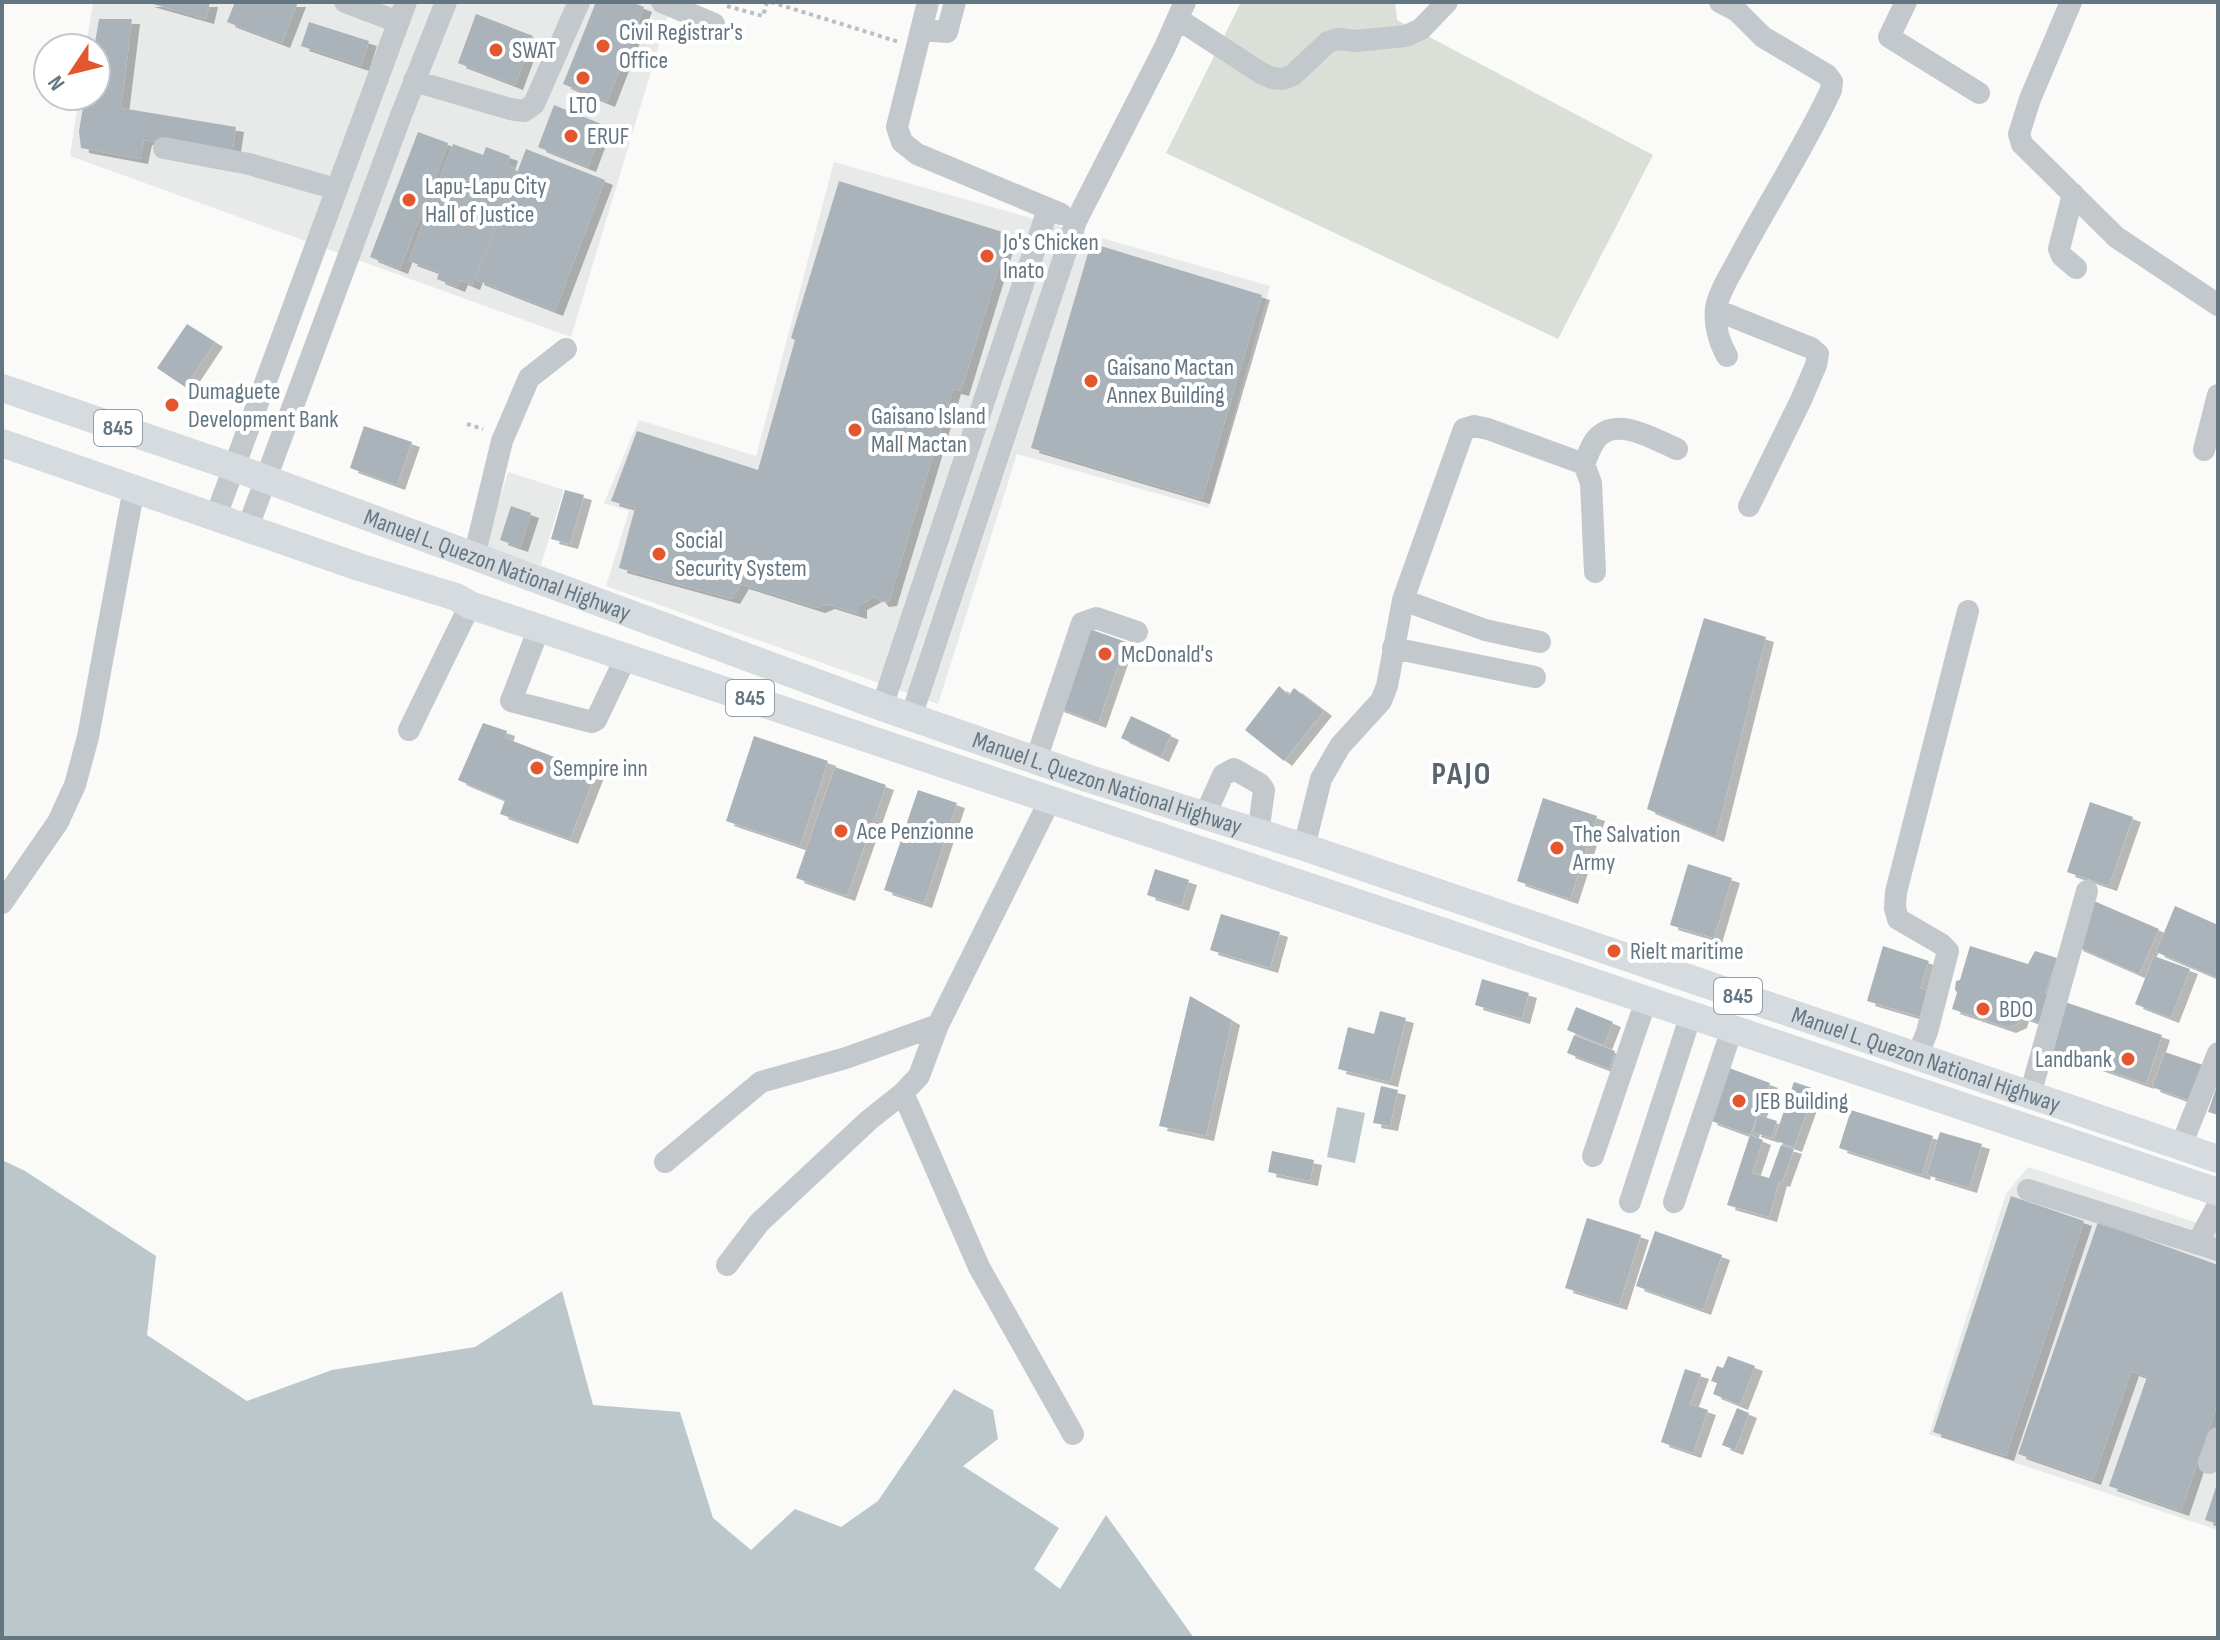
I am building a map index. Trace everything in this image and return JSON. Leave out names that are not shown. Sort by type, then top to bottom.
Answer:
[{"type":"main road","name":"Manuel L. Quezon National Highway","points":[[2,388],[233,467],[882,707],[1304,847],[2218,1159]]},
{"type":"main road","name":"Manuel L. Quezon National Highway","points":[[2,443],[456,597],[470,605],[1591,982],[2217,1204]]},
{"type":"main road","points":[[1252,869],[1258,834]]},
{"type":"main road","points":[[1591,982],[1593,993],[1600,1001],[2217,1204]]},
{"type":"street","points":[[216,516],[402,12],[345,2]]},
{"type":"street","points":[[248,527],[446,2]]},
{"type":"street","points":[[414,81],[524,111],[534,104],[579,2]]},
{"type":"street","points":[[662,2],[714,24]]},
{"type":"street","points":[[928,2],[897,127],[902,142],[917,154],[1076,221]]},
{"type":"street","points":[[919,39],[947,32],[955,2]]},
{"type":"street","points":[[911,717],[1076,221],[1181,10],[1261,73],[1283,79],[1293,75],[1328,42],[1406,36],[1421,29],[1447,2]]},
{"type":"street","points":[[1906,2],[1889,37],[1979,93]]},
{"type":"street","points":[[2071,2],[2030,99],[2019,134],[2022,144],[2132,250],[2218,305]]},
{"type":"street","points":[[1727,356],[1720,345],[1716,310],[1720,294],[1805,143],[1832,82],[1827,75],[1763,37],[1732,5]]},
{"type":"street","points":[[367,109],[400,118]]},
{"type":"street","points":[[164,148],[249,164],[336,189]]},
{"type":"street","points":[[2073,194],[2059,249],[2062,256],[2076,268]]},
{"type":"street","points":[[882,707],[1048,209]]},
{"type":"street","points":[[1716,310],[1811,348],[1818,354],[1801,400],[1749,506]]},
{"type":"street","points":[[474,557],[502,441],[529,378],[566,349]]},
{"type":"street","points":[[2204,450],[2218,395]]},
{"type":"street","points":[[1304,847],[1321,779],[1340,746],[1381,701],[1387,686],[1403,600],[1464,429],[1474,426],[1488,429],[1584,464]]},
{"type":"street","points":[[1595,572],[1591,483],[1584,464],[1596,438],[1609,429],[1622,427],[1677,449]]},
{"type":"street","points":[[2,903],[58,822],[75,785],[88,737],[134,488]]},
{"type":"street","points":[[926,578],[954,586]]},
{"type":"street","points":[[1403,600],[1485,630],[1540,642]]},
{"type":"street","points":[[409,730],[470,605]]},
{"type":"street","points":[[1917,1057],[1927,1032],[1948,951],[1898,919],[1896,892],[1968,611]]},
{"type":"street","points":[[1036,760],[1082,623],[1096,618],[1137,632]]},
{"type":"street","points":[[539,628],[511,701],[592,722],[596,720],[626,657]]},
{"type":"street","points":[[1393,648],[1535,677]]},
{"type":"street","points":[[1205,815],[1223,775],[1234,769],[1260,784],[1264,790],[1258,834]]},
{"type":"street","points":[[727,1265],[759,1223],[919,1076],[938,1025],[1050,800]]},
{"type":"street","points":[[2030,1095],[2087,891]]},
{"type":"street","points":[[1593,1156],[1641,1015]]},
{"type":"street","points":[[665,1162],[761,1082],[846,1058],[938,1025]]},
{"type":"street","points":[[1630,1202],[1686,1030]]},
{"type":"street","points":[[1674,1202],[1727,1044]]},
{"type":"street","points":[[2181,1146],[2218,1053]]},
{"type":"street","points":[[903,1093],[979,1267],[1073,1434]]},
{"type":"street","points":[[2028,1190],[2208,1246],[2217,1204]]},
{"type":"street","points":[[2209,1463],[2218,1438]]},
{"type":"path","points":[[714,24],[721,4],[763,16],[769,2],[919,39]]},
{"type":"shaded area","points":[[93,2],[672,2],[571,337],[70,156],[77,112],[112,112],[112,32],[88,32]]},
{"type":"shaded area","points":[[1241,2],[1395,2],[1397,20],[1653,155],[1558,339],[1166,153]]},
{"type":"shaded area","points":[[834,162],[1270,286],[1208,508],[1017,454],[938,704],[606,586],[629,511],[604,503],[639,420],[756,456]]},
{"type":"shaded area","points":[[508,472],[564,490],[541,565],[485,547]]},
{"type":"shaded area","points":[[1337,1107],[1365,1113],[1355,1163],[1327,1157]]},
{"type":"shaded area","points":[[2,1160],[25,1171],[156,1256],[147,1335],[247,1401],[332,1370],[475,1347],[562,1291],[593,1405],[680,1412],[713,1518],[751,1550],[795,1509],[841,1527],[878,1501],[954,1389],[993,1410],[998,1439],[963,1466],[1059,1528],[1034,1569],[1060,1589],[1106,1515],[1194,1638],[2,1638]]},
{"type":"shaded area","points":[[2028,1167],[2218,1230],[2218,1530],[1929,1434],[2006,1194]]},
{"type":"building","points":[[146,2],[210,2],[206,19]]},
{"type":"building","points":[[235,2],[298,2],[282,43],[227,22]]},
{"type":"building","name":"Civil Registrar's Office","points":[[596,2],[631,2],[644,7],[607,102],[563,84]]},
{"type":"building","name":"SWAT","points":[[476,14],[533,36],[515,85],[458,63]]},
{"type":"building","points":[[99,19],[132,19],[121,108],[236,127],[232,154],[144,140],[140,159],[81,148],[79,131],[82,112],[112,112],[112,32],[97,32]]},
{"type":"building","points":[[309,22],[369,41],[361,66],[301,46]]},
{"type":"building","name":"ERUF","points":[[554,105],[604,125],[588,167],[538,147]]},
{"type":"building","name":"Lapu-Lapu City Hall of Justice","points":[[418,132],[448,143],[400,269],[370,257]]},
{"type":"building","points":[[453,144],[483,155],[486,147],[510,156],[507,165],[516,169],[472,285],[460,280],[457,287],[437,279],[439,272],[409,261]]},
{"type":"building","points":[[526,149],[605,180],[555,311],[476,280]]},
{"type":"building","name":"Gaisano Island Mall Mactan","points":[[839,181],[1009,234],[961,391],[953,389],[889,601],[881,602],[876,596],[859,605],[859,614],[827,604],[817,608],[741,584],[732,599],[619,568],[635,508],[611,501],[637,431],[758,470],[795,340],[791,338]]},
{"type":"building","points":[[1091,243],[1262,295],[1202,499],[1031,448]]},
{"type":"building","points":[[187,324],[215,342],[185,387],[157,368]]},
{"type":"building","points":[[364,426],[412,442],[397,485],[350,468]]},
{"type":"building","points":[[565,490],[584,495],[570,544],[551,539]]},
{"type":"building","points":[[511,506],[531,513],[520,547],[500,540]]},
{"type":"building","points":[[1704,618],[1766,637],[1716,837],[1647,809]]},
{"type":"building","points":[[1087,628],[1126,642],[1098,723],[1056,707]]},
{"type":"building","points":[[1279,686],[1289,695],[1294,688],[1324,711],[1284,761],[1245,730]]},
{"type":"building","points":[[1131,716],[1171,735],[1161,757],[1121,738]]},
{"type":"building","points":[[483,723],[507,731],[505,738],[596,773],[570,839],[500,814],[505,800],[458,780]]},
{"type":"building","points":[[754,736],[828,761],[800,846],[726,821]]},
{"type":"building","name":"Ace Penzionne","points":[[835,767],[886,785],[847,896],[796,878]]},
{"type":"building","points":[[918,790],[957,803],[924,903],[884,890]]},
{"type":"building","name":"The Salvation Army","points":[[1543,798],[1597,816],[1570,899],[1517,881]]},
{"type":"building","points":[[2090,802],[2133,817],[2109,886],[2067,872]]},
{"type":"building","points":[[1688,864],[1732,878],[1714,938],[1670,925]]},
{"type":"building","points":[[1155,869],[1189,880],[1181,906],[1147,895]]},
{"type":"building","points":[[2094,901],[2159,929],[2139,974],[2075,946]]},
{"type":"building","points":[[2175,906],[2218,925],[2218,978],[2156,952]]},
{"type":"building","points":[[1221,914],[1280,932],[1270,968],[1210,950]]},
{"type":"building","points":[[1883,946],[1929,961],[1920,988],[1929,991],[1921,1017],[1867,1001]]},
{"type":"building","points":[[1970,946],[2028,964],[2035,951],[2057,958],[2045,993],[2055,997],[2041,1023],[2021,1016],[2019,1023],[2008,1028],[1952,1009],[1957,993],[1956,981],[1960,980]]},
{"type":"building","points":[[2154,956],[2190,969],[2171,1018],[2135,1004]]},
{"type":"building","points":[[1482,979],[1529,993],[1522,1019],[1475,1005]]},
{"type":"building","points":[[1190,996],[1232,1020],[1206,1136],[1159,1126]]},
{"type":"building","points":[[2065,1002],[2162,1035],[2146,1084],[2049,1050]]},
{"type":"building","points":[[1576,1007],[1613,1022],[1604,1045],[1567,1030]]},
{"type":"building","points":[[1380,1011],[1406,1018],[1390,1082],[1338,1069],[1348,1027],[1374,1034]]},
{"type":"building","points":[[1574,1035],[1615,1051],[1609,1069],[1567,1053]]},
{"type":"building","points":[[2165,1052],[2206,1066],[2193,1102],[2152,1087]]},
{"type":"building","name":"JEB Building","points":[[1729,1068],[1770,1083],[1750,1135],[1709,1120]]},
{"type":"building","points":[[1794,1082],[1815,1089],[1794,1147],[1774,1140]]},
{"type":"building","points":[[2218,1083],[2218,1115],[2208,1112]]},
{"type":"building","points":[[1381,1086],[1398,1090],[1390,1126],[1373,1123]]},
{"type":"building","points":[[1851,1110],[1933,1136],[1922,1175],[1839,1148]]},
{"type":"building","points":[[1758,1115],[1777,1121],[1771,1138],[1753,1132]]},
{"type":"building","points":[[1940,1132],[1982,1144],[1969,1188],[1927,1175]]},
{"type":"building","points":[[1750,1135],[1763,1140],[1752,1173],[1769,1178],[1781,1145],[1794,1149],[1782,1182],[1779,1181],[1769,1217],[1727,1205]]},
{"type":"building","points":[[1272,1151],[1314,1160],[1310,1181],[1268,1172]]},
{"type":"building","points":[[2011,1196],[2084,1221],[2006,1456],[1933,1432]]},
{"type":"building","points":[[1587,1218],[1641,1235],[1619,1305],[1565,1288]]},
{"type":"building","points":[[2098,1222],[2218,1265],[2218,1402],[2181,1511],[2109,1486],[2147,1377],[2131,1371],[2093,1480],[2018,1454]]},
{"type":"building","points":[[1655,1231],[1722,1255],[1703,1310],[1636,1286]]},
{"type":"building","points":[[1728,1356],[1755,1366],[1740,1405],[1713,1394],[1717,1383],[1711,1381],[1717,1366],[1723,1368]]},
{"type":"building","points":[[1685,1369],[1701,1374],[1690,1404],[1708,1410],[1693,1453],[1661,1442]]},
{"type":"building","points":[[1737,1408],[1749,1413],[1735,1450],[1722,1445]]},
{"type":"building","points":[[2218,1484],[2218,1524],[2205,1520]]},
{"type":"place","name":"Civil Registrar's Office","points":[[603,46]]},
{"type":"place","name":"SWAT","points":[[496,50]]},
{"type":"place","name":"LTO","points":[[583,78]]},
{"type":"place","name":"ERUF","points":[[571,136]]},
{"type":"place","name":"Lapu-Lapu City Hall of Justice","points":[[409,200]]},
{"type":"place","name":"Jo's Chicken Inato","points":[[987,256]]},
{"type":"place","name":"Gaisano Mactan Annex Building","points":[[1091,381]]},
{"type":"place","name":"Dumaguete Development Bank","points":[[172,405]]},
{"type":"place","name":"Gaisano Island Mall Mactan","points":[[855,430]]},
{"type":"place","name":"Social Security System","points":[[659,554]]},
{"type":"place","name":"McDonald's","points":[[1105,654]]},
{"type":"place","name":"Sempire inn","points":[[537,768]]},
{"type":"place","name":"Ace Penzionne","points":[[841,831]]},
{"type":"place","name":"The Salvation Army","points":[[1557,848]]},
{"type":"place","name":"Rielt maritime","points":[[1614,951]]},
{"type":"place","name":"BDO","points":[[1983,1009]]},
{"type":"place","name":"Landbank","points":[[2128,1059]]},
{"type":"place","name":"JEB Building","points":[[1739,1101]]},
{"type":"district","name":"PAJO","points":[[1462,774]]}]
